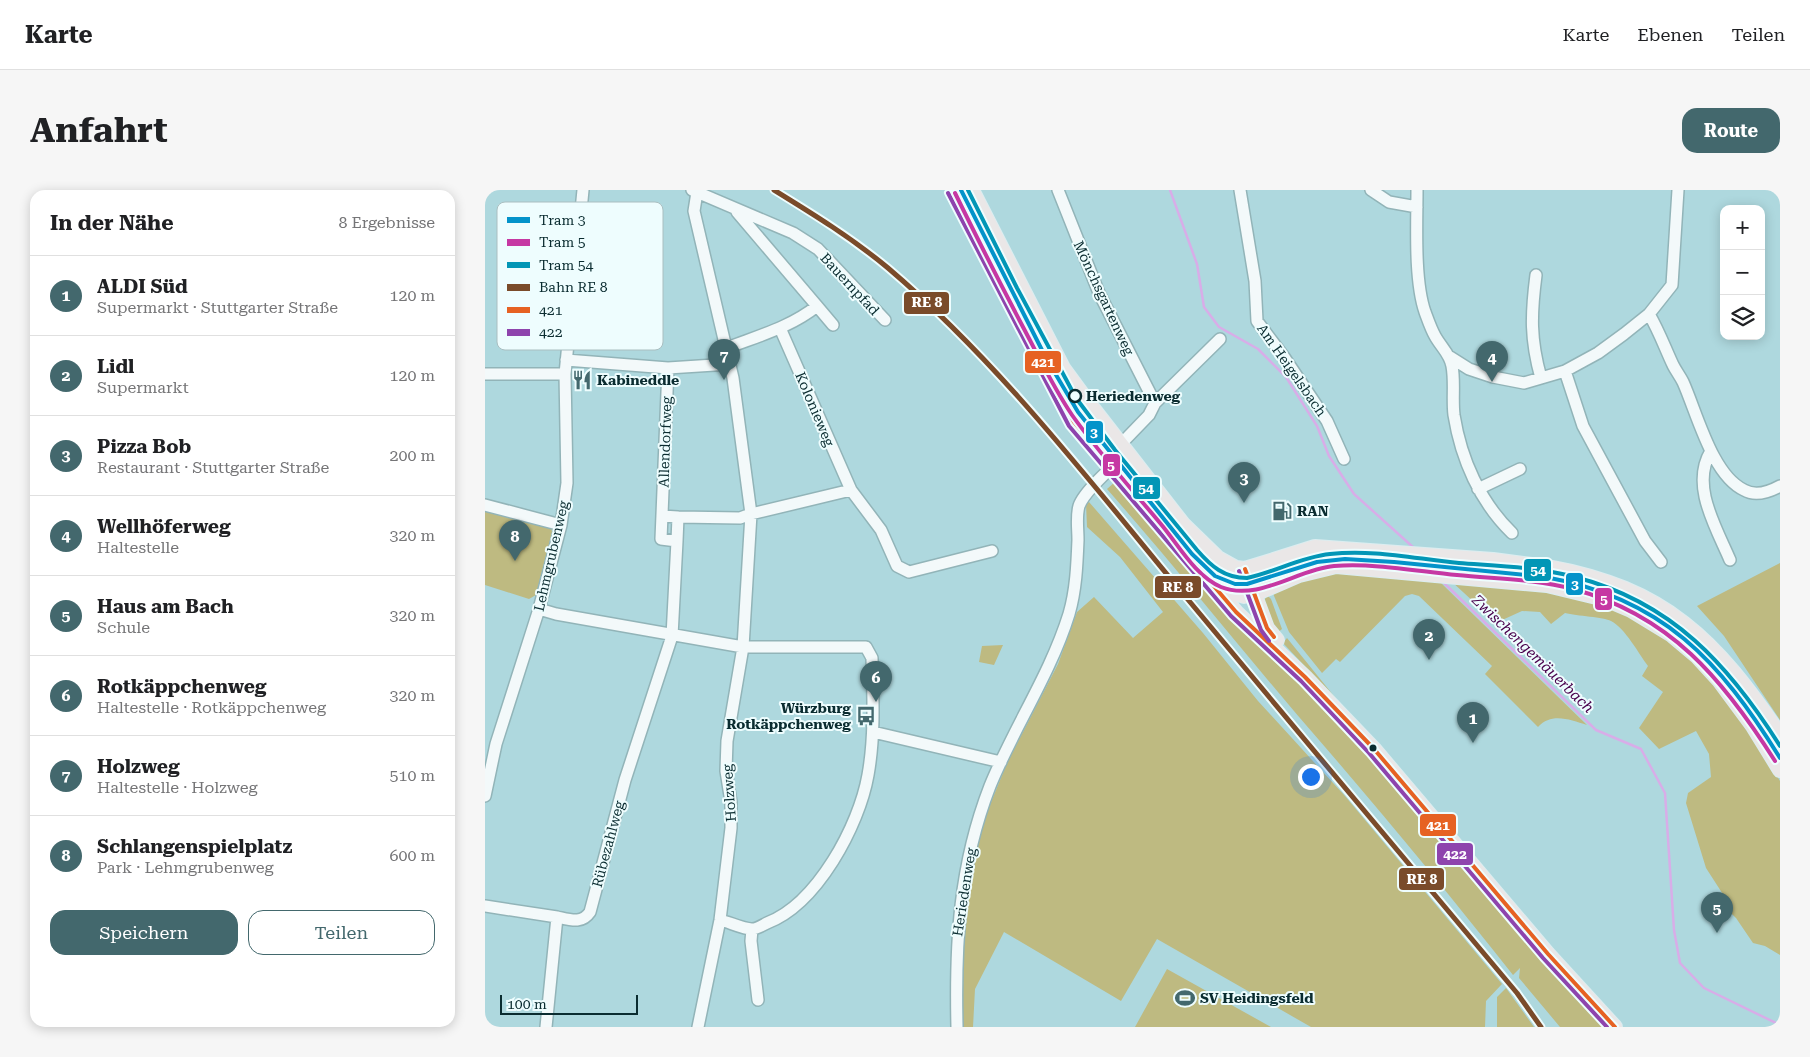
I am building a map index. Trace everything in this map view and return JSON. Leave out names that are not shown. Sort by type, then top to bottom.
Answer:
[{"type":"main road","points":[[954,190],[1068,414],[1236,612],[1254,627],[1274,650],[1305,678],[1394,771],[1549,954],[1615,1027]]},
{"type":"main road","points":[[972,190],[1063,368],[1183,524],[1209,551],[1236,568],[1245,569],[1315,547],[1493,560],[1573,572],[1613,584],[1641,596],[1683,622],[1709,644],[1731,668],[1780,735]]},
{"type":"main road","points":[[1214,586],[1249,595],[1318,569],[1336,566],[1449,574],[1553,586],[1605,599],[1631,610],[1672,635],[1708,668],[1753,726],[1780,770]]},
{"type":"main road","points":[[1245,569],[1249,595],[1246,612],[1254,627]]},
{"type":"main road","points":[[1249,595],[1267,628],[1305,678]]},
{"type":"street","name":"Mönchsgartenweg","points":[[1058,190],[1099,293],[1155,403]]},
{"type":"street","name":"Am Heigelsbach","points":[[1239,190],[1255,281],[1257,321],[1285,357],[1327,421],[1344,459]]},
{"type":"street","points":[[1371,190],[1389,202],[1417,207]]},
{"type":"street","points":[[1417,190],[1419,277],[1424,309],[1434,336],[1450,357],[1469,369],[1502,379],[1524,383],[1565,370],[1598,353],[1649,314],[1672,285],[1678,190]]},
{"type":"street","name":"Bauernpfad","points":[[694,191],[793,233],[818,249],[885,320]]},
{"type":"street","name":"Holzweg","points":[[694,191],[694,211],[730,364],[751,514],[743,647],[727,741],[726,771],[731,802],[731,828],[719,920],[698,1027]]},
{"type":"street","points":[[734,209],[833,325]]},
{"type":"street","points":[[1537,275],[1531,314],[1534,353],[1541,378]]},
{"type":"street","points":[[727,348],[780,328],[805,316],[817,306]]},
{"type":"street","points":[[1649,314],[1662,335],[1673,365],[1682,379],[1711,451],[1730,479],[1744,491],[1764,494],[1780,486]]},
{"type":"street","name":"Kolonieweg","points":[[780,328],[851,490],[881,530],[897,566],[909,572],[993,551]]},
{"type":"street","points":[[1124,449],[1149,415],[1155,403],[1220,339]]},
{"type":"street","name":"Lehmgrubenweg","points":[[485,796],[496,744],[539,608],[561,525],[567,483],[565,374],[567,350]]},
{"type":"street","points":[[1450,357],[1454,390],[1454,413],[1459,438],[1478,489],[1497,519],[1512,533]]},
{"type":"street","points":[[566,360],[668,368],[730,364]]},
{"type":"street","name":"Allendorfweg","points":[[668,368],[661,539],[677,541]]},
{"type":"street","points":[[1565,370],[1583,426],[1645,541],[1661,562]]},
{"type":"street","points":[[485,374],[565,374]]},
{"type":"street","name":"Heriedenweg","points":[[957,1027],[956,943],[961,893],[974,833],[1001,762],[1052,662],[1069,614],[1077,571],[1079,505],[1112,467],[1124,449]]},
{"type":"street","points":[[1711,451],[1705,461],[1703,488],[1729,560]]},
{"type":"street","points":[[1478,489],[1520,469]]},
{"type":"street","points":[[662,516],[740,518],[851,490]]},
{"type":"street","points":[[485,505],[561,525]]},
{"type":"street","points":[[672,636],[678,517]]},
{"type":"street","points":[[539,608],[556,614],[672,636],[743,647],[866,648],[872,658],[873,732],[868,774],[862,803],[831,863],[811,889],[788,912],[774,921],[752,929],[719,920]]},
{"type":"street","name":"Rübezahlweg","points":[[485,906],[579,921],[585,919],[590,912],[625,780],[672,636]]},
{"type":"street","points":[[873,732],[1001,762]]},
{"type":"street","points":[[546,1027],[557,918]]},
{"type":"street","points":[[752,929],[751,941],[758,1000]]},
{"type":"shaded area","points":[[1116,481],[1292,673],[1343,725],[1457,857],[1609,1027],[1560,1027],[1519,978],[1520,968],[1513,975],[1397,831],[1107,489]]},
{"type":"shaded area","points":[[1089,502],[1203,633],[1258,701],[1345,796],[1502,984],[1486,1001],[1485,1027],[1311,1027],[1157,939],[1121,1001],[1004,932],[975,989],[973,1027],[960,1027],[960,943],[978,834],[1007,763],[1058,664],[1077,612],[1094,597],[1133,638],[1163,612],[1120,557],[1087,527],[1086,504]]},
{"type":"shaded area","points":[[485,510],[551,526],[552,532],[536,595],[529,599],[485,585]]},
{"type":"shaded area","points":[[1327,552],[1265,573],[1264,570],[1311,554]]},
{"type":"shaded area","points":[[1209,560],[1233,575],[1231,585],[1223,586],[1202,567]]},
{"type":"shaded area","points":[[1780,563],[1780,720],[1724,636],[1697,606]]},
{"type":"shaded area","points":[[1336,571],[1439,581],[1587,725],[1568,719],[1555,718],[1543,722],[1538,727],[1485,674],[1492,666],[1419,596],[1412,594],[1405,596],[1340,662],[1336,659],[1322,673],[1289,632],[1272,591],[1299,579]]},
{"type":"shaded area","points":[[1451,581],[1535,588],[1599,603],[1623,613],[1668,639],[1694,662],[1750,731],[1780,781],[1780,955],[1765,946],[1753,943],[1736,918],[1727,909],[1726,899],[1706,868],[1686,803],[1688,793],[1711,777],[1709,754],[1696,731],[1659,749],[1639,728],[1663,692],[1642,676],[1648,666],[1621,629],[1608,620],[1565,613],[1551,624],[1540,612],[1522,611],[1500,621],[1476,604]]},
{"type":"shaded area","points":[[1267,595],[1271,599],[1282,629],[1277,633],[1263,603]]},
{"type":"shaded area","points":[[1287,638],[1342,706],[1283,643]]},
{"type":"shaded area","points":[[1003,645],[994,665],[979,662],[982,646]]},
{"type":"shaded area","name":"SV Heidingsfeld","points":[[1167,969],[1271,1027],[1135,1027]]},
{"type":"shaded area","points":[[1506,988],[1534,1027],[1497,1027],[1497,997]]},
{"type":"waterway","name":"Zwischengemäuerbach","points":[[1170,190],[1197,264],[1204,307],[1219,327],[1258,349],[1286,377],[1317,426],[1329,456],[1354,494],[1414,548]]},
{"type":"waterway","name":"Zwischengemäuerbach","points":[[1424,560],[1432,569]]},
{"type":"waterway","name":"Zwischengemäuerbach","points":[[1442,581],[1596,730],[1641,749],[1665,793],[1674,930],[1680,963],[1704,988],[1780,1025]]},
{"type":"tram line","name":"3","points":[[961,190],[1046,358],[1078,412],[1192,554],[1215,576],[1235,584],[1247,584],[1317,562],[1345,559],[1545,577],[1587,587],[1623,601],[1655,618],[1684,639],[1735,692],[1758,723],[1780,758]]},
{"type":"tram line","name":"54","points":[[968,190],[1017,288],[1076,398],[1115,450],[1197,550],[1219,570],[1231,576],[1247,578],[1319,556],[1362,553],[1532,569],[1575,577],[1610,588],[1641,603],[1669,620],[1695,641],[1740,689],[1780,746]]},
{"type":"tram line","name":"5","points":[[955,193],[1046,372],[1072,415],[1187,559],[1212,582],[1235,591],[1249,590],[1264,588],[1320,568],[1349,565],[1530,581],[1573,589],[1607,600],[1638,615],[1666,633],[1691,654],[1714,677],[1735,703],[1775,761]]},
{"type":"tram line","points":[[1140,483],[1154,506]]},
{"type":"transit line","points":[[774,190],[846,236],[888,268],[927,303],[1001,378],[1070,456],[1517,993],[1541,1027]]},
{"type":"transit line","name":"421","points":[[954,190],[1074,422],[1236,612],[1305,677],[1374,749],[1548,954],[1615,1027]]},
{"type":"transit line","name":"422","points":[[948,193],[1069,426],[1231,616],[1301,681],[1369,753],[1543,958],[1607,1027]]},
{"type":"transit line","name":"421","points":[[1245,569],[1267,628],[1274,637]]},
{"type":"transit line","name":"422","points":[[1239,571],[1261,630],[1269,641]]},
{"type":"place","name":"Kabineddle","points":[[582,380]]},
{"type":"place","name":"Holzweg","points":[[724,380]]},
{"type":"place","name":"Wellhöferweg","points":[[1492,382]]},
{"type":"place","name":"Heriedenweg","points":[[1075,396]]},
{"type":"place","name":"Pizza Bob","points":[[1244,503]]},
{"type":"place","name":"RAN","points":[[1282,511]]},
{"type":"place","name":"Schlangenspielplatz","points":[[515,561]]},
{"type":"place","name":"Lidl","points":[[1429,660]]},
{"type":"place","name":"Rotkäppchenweg","points":[[876,702]]},
{"type":"place","name":"Würzburg Rotkäppchenweg","points":[[866,716]]},
{"type":"place","name":"ALDI Süd","points":[[1473,743]]},
{"type":"place","name":"Haus am Bach","points":[[1717,933]]},
{"type":"place","name":"SV Heidingsfeld","points":[[1185,998]]}]
